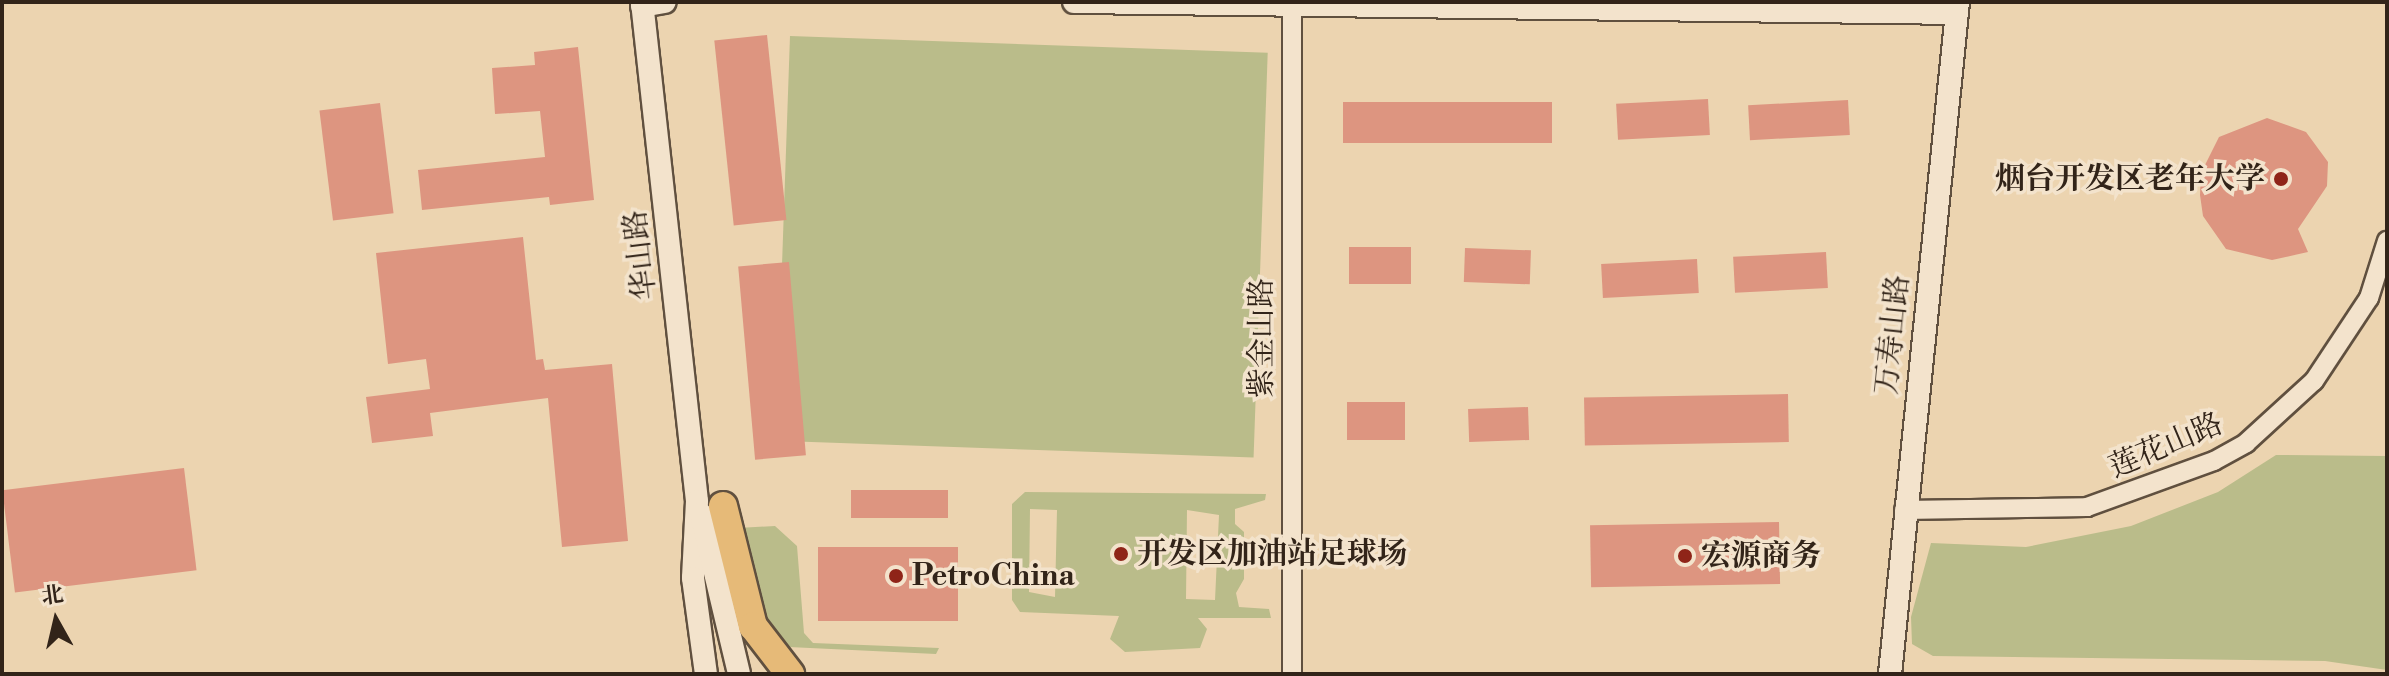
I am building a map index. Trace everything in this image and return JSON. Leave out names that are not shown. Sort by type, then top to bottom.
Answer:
[{"type":"main road","points":[[710,503],[753,626],[790,674]]},
{"type":"street","points":[[642,4],[665,2]]},
{"type":"street","points":[[1074,2],[1957,8]]},
{"type":"street","name":"华山路","points":[[642,4],[710,503]]},
{"type":"street","name":"紫金山路","points":[[1292,4],[1292,674]]},
{"type":"street","name":"万寿山路","points":[[1890,674],[1904,510],[1957,8]]},
{"type":"street","name":"莲花山路","points":[[1904,510],[2087,507],[2214,461],[2246,443],[2314,381],[2369,298],[2387,241]]},
{"type":"street","points":[[706,674],[693,578],[710,503]]},
{"type":"street","points":[[710,503],[739,674]]},
{"type":"green space","points":[[790,36],[1268,53],[1254,457],[776,441]]},
{"type":"green space","points":[[2276,455],[2387,456],[2387,670],[2325,661],[1933,656],[1912,644],[1911,617],[1931,543],[2026,547],[2131,526],[2218,492]]},
{"type":"green space","points":[[1025,492],[1266,494],[1265,500],[1235,509],[1235,524],[1244,532],[1244,579],[1236,593],[1239,607],[1269,609],[1271,618],[1198,618],[1207,629],[1200,648],[1125,652],[1110,639],[1119,616],[1020,612],[1012,600],[1012,504]],"holes":[[[1030,509],[1057,510],[1055,597],[1029,592]],[[1187,510],[1219,515],[1215,600],[1186,599]]]},
{"type":"green space","points":[[775,526],[797,546],[804,633],[813,643],[939,648],[936,654],[789,647],[765,617],[738,528]]},
{"type":"building","points":[[767,35],[786,220],[734,226],[714,41]]},
{"type":"building","points":[[578,47],[594,200],[550,205],[549,197],[422,210],[418,170],[545,157],[540,111],[495,114],[492,68],[535,65],[534,52]]},
{"type":"building","points":[[1708,99],[1710,135],[1618,140],[1616,104]]},
{"type":"building","points":[[1848,100],[1850,135],[1750,140],[1748,105]]},
{"type":"building","points":[[1343,102],[1552,102],[1552,143],[1343,143]]},
{"type":"building","points":[[380,103],[394,213],[333,221],[319,110]]},
{"type":"building","points":[[2267,118],[2306,132],[2328,162],[2327,186],[2298,229],[2308,252],[2272,260],[2226,249],[2203,216],[2200,195],[2201,173],[2219,137]]},
{"type":"building","points":[[523,237],[536,360],[543,359],[545,370],[612,364],[628,541],[562,547],[548,398],[430,413],[433,436],[372,443],[366,397],[430,389],[426,359],[388,364],[376,253]]},
{"type":"building","points":[[1349,247],[1411,247],[1411,284],[1349,284]]},
{"type":"building","points":[[1465,248],[1531,250],[1530,284],[1464,282]]},
{"type":"building","points":[[1826,252],[1828,288],[1735,293],[1733,257]]},
{"type":"building","points":[[1697,259],[1699,293],[1603,298],[1601,264]]},
{"type":"building","points":[[789,262],[806,455],[755,460],[738,266]]},
{"type":"building","points":[[1788,394],[1789,442],[1585,446],[1584,398]]},
{"type":"building","points":[[1347,402],[1405,402],[1405,440],[1347,440]]},
{"type":"building","points":[[1528,407],[1529,440],[1469,442],[1468,409]]},
{"type":"building","points":[[184,468],[197,570],[15,593],[2,490]]},
{"type":"building","points":[[851,490],[948,490],[948,518],[851,518]]},
{"type":"building","name":"宏源商务","points":[[1779,522],[1780,584],[1591,587],[1590,525]]},
{"type":"building","points":[[818,547],[958,547],[958,621],[818,621]]},
{"type":"place","name":"烟台开发区老年大学","points":[[2281,179]]},
{"type":"place","name":"开发区加油站足球场","points":[[1121,554]]},
{"type":"place","name":"宏源商务","points":[[1685,556]]},
{"type":"place","name":"PetroChina","points":[[896,576]]}]
